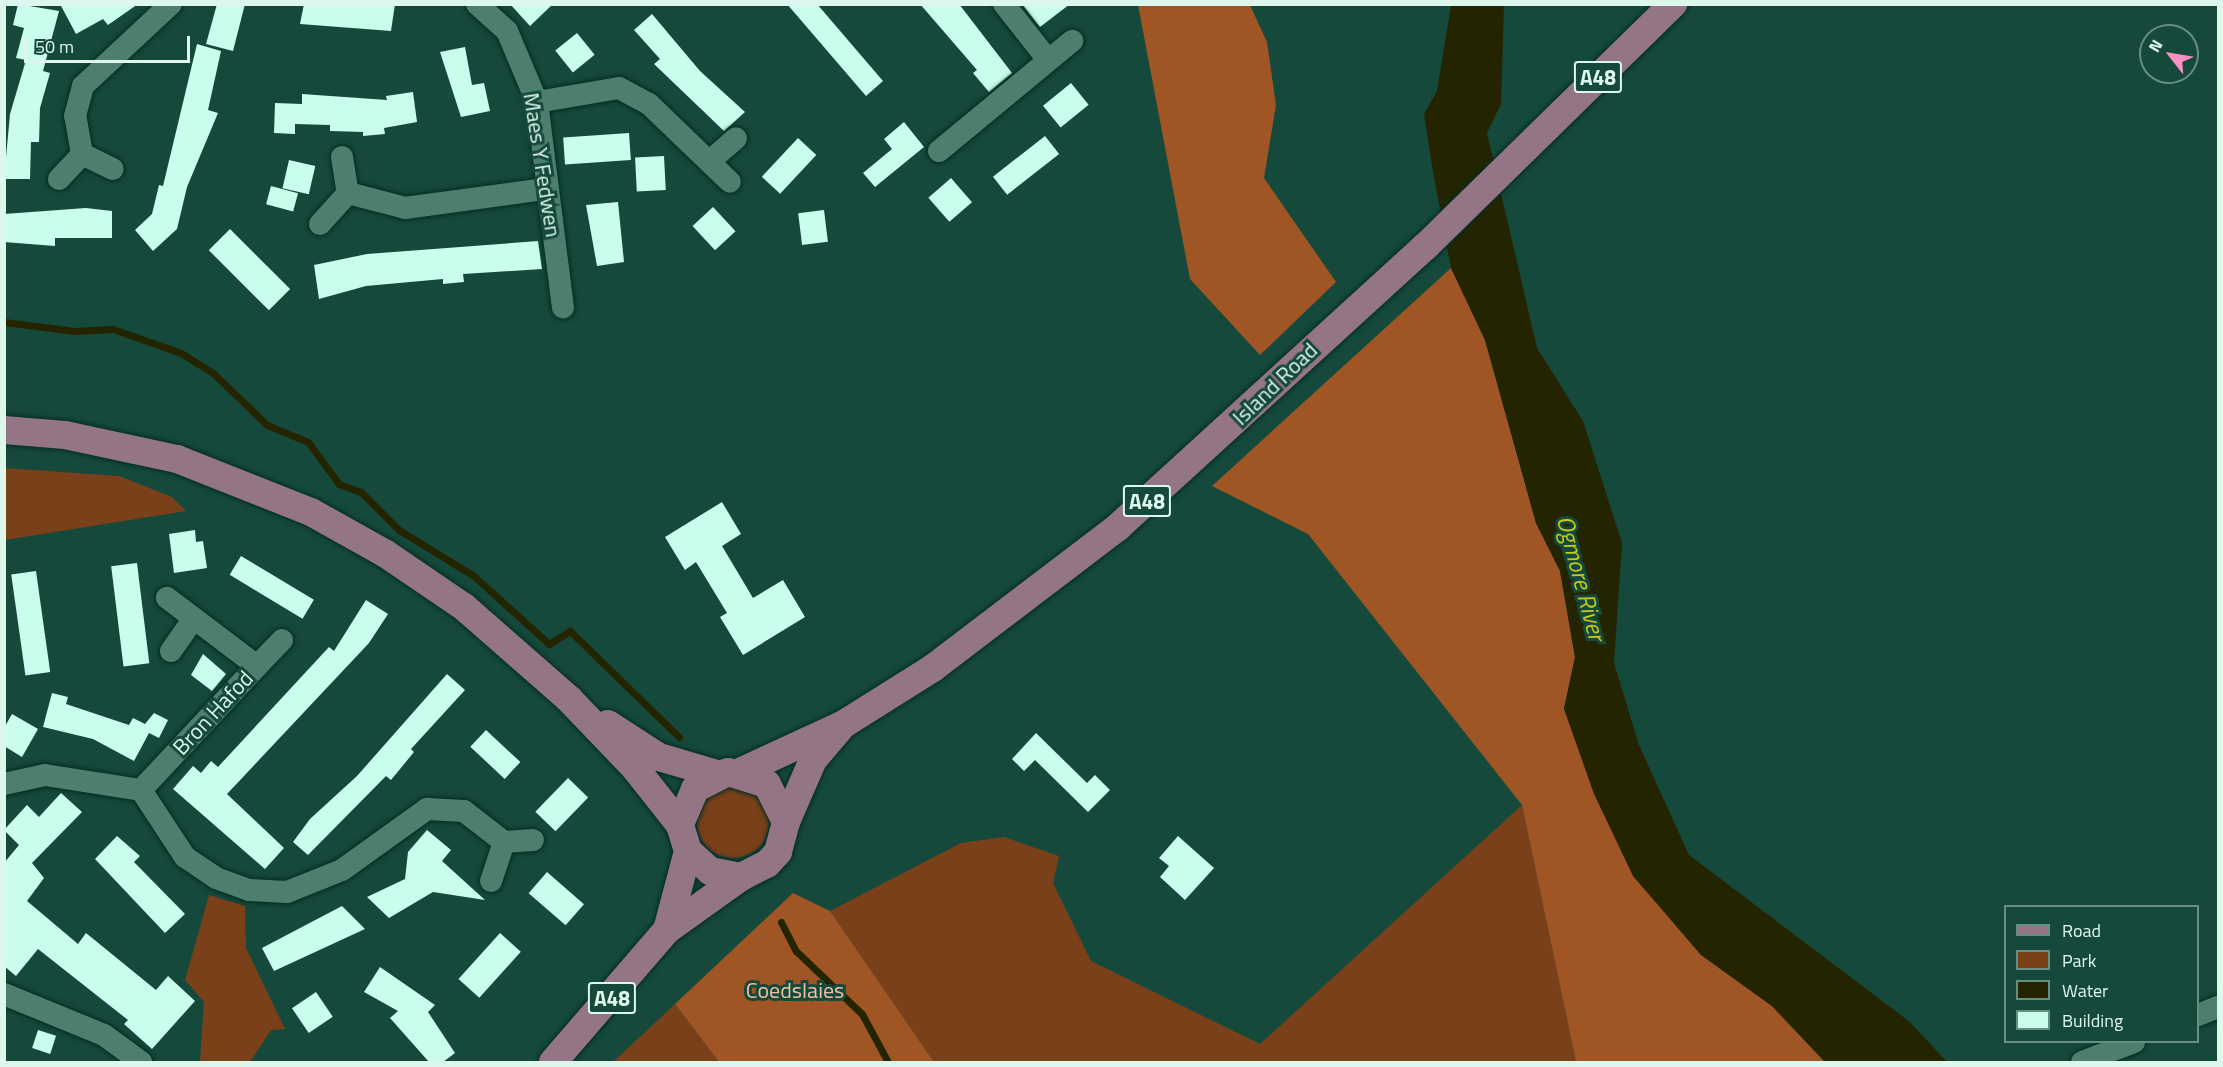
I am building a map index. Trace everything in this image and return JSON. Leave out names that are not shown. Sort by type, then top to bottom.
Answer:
[{"type":"main road","name":"Island Road","points":[[728,773],[844,724],[933,668],[1118,527],[1426,246],[1522,149],[1673,4]]},
{"type":"main road","points":[[4,430],[65,435],[177,459],[311,512],[464,607],[568,699],[710,872],[741,877],[778,852],[786,822],[772,789],[728,773],[659,757],[568,699]]},
{"type":"main road","name":"Island Road","points":[[786,822],[813,760],[844,724]]},
{"type":"main road","points":[[684,838],[691,794],[728,773]]},
{"type":"main road","name":"A48","points":[[667,930],[684,838]]},
{"type":"main road","name":"A48","points":[[553,1062],[667,930],[741,877]]},
{"type":"street","points":[[82,154],[75,116],[83,86],[171,4]]},
{"type":"street","name":"Maes Y Fedwen","points":[[477,4],[507,31],[537,102],[546,189],[563,307]]},
{"type":"street","points":[[1004,4],[1048,60]]},
{"type":"street","points":[[939,151],[1072,41]]},
{"type":"street","points":[[537,102],[619,88],[649,104],[711,160],[730,182]]},
{"type":"street","points":[[711,160],[736,138]]},
{"type":"street","points":[[82,154],[113,169]]},
{"type":"street","points":[[59,179],[82,154]]},
{"type":"street","points":[[342,157],[348,193]]},
{"type":"street","points":[[348,193],[405,208],[546,189]]},
{"type":"street","points":[[320,224],[348,193]]},
{"type":"street","name":"Bron Hafod","points":[[141,790],[257,666],[193,620],[167,598]]},
{"type":"street","points":[[171,651],[193,620]]},
{"type":"street","points":[[257,666],[282,640]]},
{"type":"street","points":[[4,784],[45,775],[141,790],[185,857],[216,878],[249,890],[287,892],[318,882],[427,809],[464,811],[504,842],[533,840]]},
{"type":"street","points":[[491,882],[504,842]]},
{"type":"street","points":[[4,994],[104,1035],[141,1062]]},
{"type":"street","points":[[2199,1015],[2218,1007]]},
{"type":"street","points":[[2082,1062],[2129,1043]]},
{"type":"green space","points":[[1138,5],[1250,5],[1267,42],[1276,105],[1264,178],[1336,282],[1260,355],[1190,279]]},
{"type":"green space","points":[[1451,268],[1485,340],[1536,523],[1560,571],[1575,657],[1564,709],[1668,916],[1701,955],[1772,1006],[1825,1062],[1576,1062],[1522,805],[1308,534],[1212,486]]},
{"type":"green space","points":[[5,468],[119,476],[172,497],[186,511],[5,540]]},
{"type":"green space","points":[[733,786],[753,792],[763,802],[769,822],[763,842],[753,852],[733,858],[713,852],[703,842],[697,822],[703,802],[713,792]]},
{"type":"green space","points":[[1522,805],[1576,1062],[934,1062],[830,911],[961,843],[1004,837],[1059,856],[1053,883],[1091,961],[1260,1044]]},
{"type":"green space","name":"Coedslaies","points":[[793,893],[830,911],[934,1062],[719,1062],[675,1004]]},
{"type":"green space","points":[[209,895],[245,906],[246,948],[285,1029],[271,1030],[250,1062],[200,1062],[204,1002],[185,980]]},
{"type":"green space","points":[[675,1004],[719,1062],[613,1062]]},
{"type":"water","name":"Ogmore River","points":[[1451,5],[1504,5],[1501,104],[1487,133],[1537,348],[1583,421],[1622,543],[1614,663],[1639,745],[1689,855],[1910,1022],[1947,1062],[1825,1062],[1772,1006],[1701,955],[1633,876],[1594,794],[1564,709],[1575,657],[1560,571],[1536,523],[1485,340],[1451,268],[1433,172],[1424,114],[1437,91]]},
{"type":"building","points":[[18,4],[59,11],[43,71],[50,73],[40,108],[39,142],[31,142],[30,179],[4,179],[10,114],[26,60],[16,58],[24,28],[13,25]]},
{"type":"building","points":[[60,4],[138,4],[108,25],[103,19],[76,34]]},
{"type":"building","points":[[217,4],[245,4],[233,51],[206,44]]},
{"type":"building","points":[[304,4],[395,4],[391,31],[300,24]]},
{"type":"building","points":[[510,4],[553,4],[530,26]]},
{"type":"building","points":[[787,4],[817,4],[883,81],[866,96]]},
{"type":"building","points":[[920,4],[959,4],[1012,73],[989,92],[973,73],[977,70]]},
{"type":"building","points":[[1022,4],[1070,4],[1040,27]]},
{"type":"building","points":[[652,14],[700,71],[745,112],[724,131],[654,64],[660,59],[634,30]]},
{"type":"building","points":[[577,33],[595,55],[573,72],[555,51]]},
{"type":"building","points":[[197,44],[221,51],[208,110],[218,113],[187,187],[177,229],[153,251],[135,230],[152,214],[159,185],[163,186]]},
{"type":"building","points":[[465,47],[472,85],[484,83],[490,111],[461,117],[440,52]]},
{"type":"building","points":[[1071,83],[1089,105],[1061,127],[1043,106]]},
{"type":"building","points":[[413,92],[417,122],[384,128],[385,134],[363,136],[363,132],[330,131],[330,125],[295,124],[295,134],[274,133],[275,103],[302,104],[302,94],[387,100],[386,96]]},
{"type":"building","points":[[904,122],[924,147],[875,187],[863,173],[892,149],[884,139]]},
{"type":"building","points":[[629,133],[631,160],[565,165],[563,138]]},
{"type":"building","points":[[1045,136],[1059,154],[1007,195],[993,177]]},
{"type":"building","points":[[798,138],[816,155],[780,194],[762,177]]},
{"type":"building","points":[[664,156],[666,190],[637,191],[635,158]]},
{"type":"building","points":[[289,160],[315,166],[309,194],[282,188]]},
{"type":"building","points":[[951,178],[972,202],[949,222],[928,198]]},
{"type":"building","points":[[271,186],[298,193],[293,212],[266,204]]},
{"type":"building","points":[[618,202],[624,262],[597,266],[586,205]]},
{"type":"building","points":[[713,207],[736,231],[715,250],[693,226]]},
{"type":"building","points":[[86,208],[112,211],[112,238],[55,238],[55,246],[4,242],[4,214]]},
{"type":"building","points":[[824,210],[828,242],[802,245],[798,213]]},
{"type":"building","points":[[230,229],[290,289],[269,310],[209,250]]},
{"type":"building","points":[[538,241],[542,269],[463,274],[464,282],[443,284],[443,279],[366,286],[319,299],[314,265],[367,254]]},
{"type":"building","points":[[722,502],[741,534],[722,546],[753,598],[783,580],[805,617],[743,655],[720,617],[727,613],[696,562],[685,570],[665,537]]},
{"type":"building","points":[[195,530],[196,542],[203,541],[207,568],[174,573],[169,534]]},
{"type":"building","points":[[241,556],[314,600],[303,619],[230,575]]},
{"type":"building","points":[[137,563],[149,663],[124,666],[111,566]]},
{"type":"building","points":[[36,571],[50,672],[25,675],[11,574]]},
{"type":"building","points":[[366,600],[388,614],[369,643],[227,794],[284,848],[265,869],[173,789],[193,766],[201,773],[211,761],[218,767],[329,647],[334,651]]},
{"type":"building","points":[[203,654],[226,674],[212,691],[191,675]]},
{"type":"building","points":[[447,674],[465,690],[411,749],[414,752],[391,780],[386,776],[308,855],[293,842],[310,819],[357,776]]},
{"type":"building","points":[[52,693],[68,697],[66,704],[129,725],[133,718],[145,724],[154,713],[168,720],[159,738],[149,733],[134,761],[93,739],[43,727]]},
{"type":"building","points":[[12,714],[38,729],[22,757],[4,746],[4,728]]},
{"type":"building","points":[[486,730],[520,762],[505,779],[470,747]]},
{"type":"building","points":[[1036,733],[1087,783],[1095,775],[1110,790],[1088,812],[1035,760],[1024,771],[1012,759]]},
{"type":"building","points":[[568,778],[588,797],[555,831],[535,812]]},
{"type":"building","points":[[61,793],[82,812],[32,863],[44,878],[27,901],[78,944],[86,933],[156,990],[168,976],[195,1001],[152,1049],[124,1024],[128,1020],[38,949],[16,976],[4,966],[4,863],[19,845],[4,830],[27,805],[39,817]]},
{"type":"building","points":[[427,830],[451,850],[442,861],[485,900],[433,892],[389,918],[367,897],[405,879],[408,852]]},
{"type":"building","points":[[117,836],[140,856],[134,862],[185,914],[165,933],[95,859]]},
{"type":"building","points":[[1178,836],[1214,868],[1185,900],[1160,877],[1169,866],[1159,858]]},
{"type":"building","points":[[547,872],[584,904],[566,925],[529,893]]},
{"type":"building","points":[[342,906],[365,929],[274,971],[262,948]]},
{"type":"building","points":[[500,933],[521,952],[479,998],[459,979]]},
{"type":"building","points":[[380,967],[435,1005],[428,1012],[455,1053],[443,1062],[429,1062],[390,1018],[398,1011],[364,992]]},
{"type":"building","points":[[316,992],[333,1017],[309,1033],[292,1008]]},
{"type":"building","points":[[38,1030],[56,1036],[50,1054],[32,1048]]},
{"type":"waterway","points":[[4,322],[74,331],[113,329],[181,353],[213,373],[267,425],[308,442],[339,484],[361,492],[399,530],[474,576],[549,644],[570,631],[679,737]]},
{"type":"waterway","points":[[781,922],[796,951],[862,1014],[888,1062]]}]
